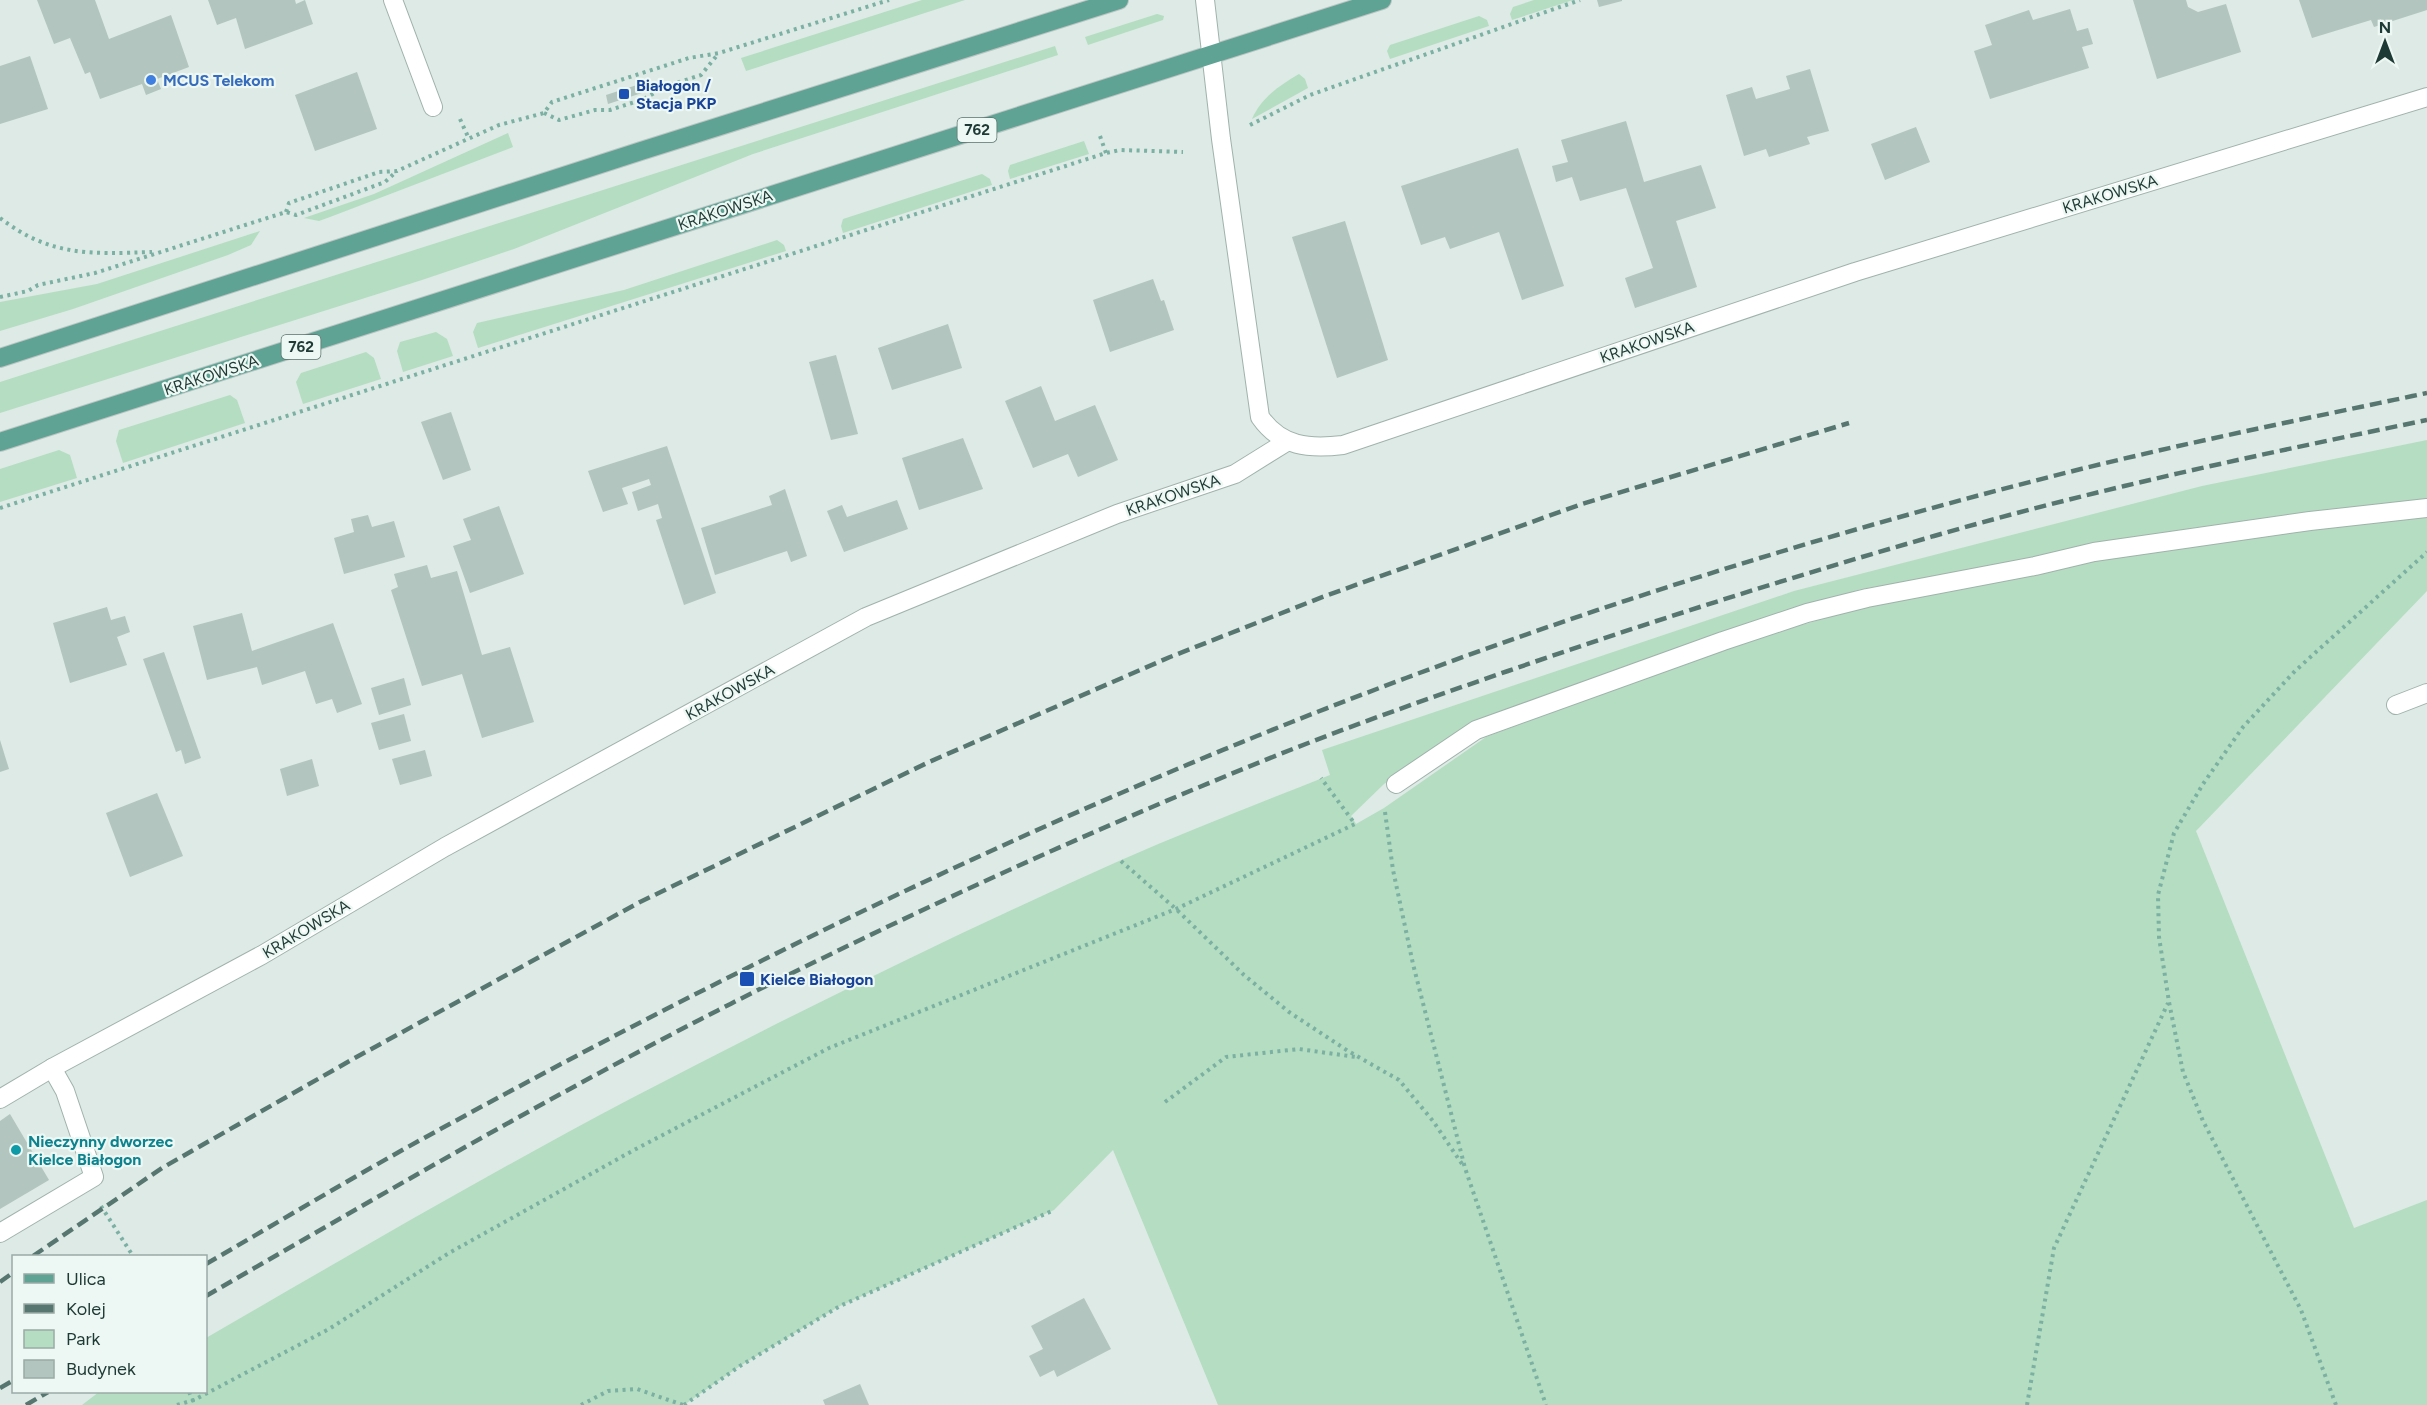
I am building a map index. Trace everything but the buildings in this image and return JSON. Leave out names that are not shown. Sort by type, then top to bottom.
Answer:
[{"type":"main road","points":[[0,358],[641,151],[1119,0]]},
{"type":"main road","name":"KRAKOWSKA","points":[[0,442],[1382,0]]},
{"type":"street","points":[[393,0],[433,107]]},
{"type":"street","points":[[1205,0],[1221,139],[1260,417],[1270,432],[1288,441]]},
{"type":"street","name":"KRAKOWSKA","points":[[0,1099],[52,1068],[262,955],[445,847],[866,617],[1117,514],[1235,474],[1288,441],[1320,448],[1343,445],[1855,272],[2427,97]]},
{"type":"street","points":[[1396,784],[1476,730],[1807,613],[1867,598],[2035,566],[2094,552],[2310,521],[2427,508]]},
{"type":"street","points":[[2396,705],[2427,693]]},
{"type":"street","points":[[0,1233],[94,1176],[65,1091],[52,1068]]},
{"type":"path","points":[[286,212],[288,203],[379,172],[397,171],[499,125],[544,113],[552,102],[688,58],[718,53],[889,0]]},
{"type":"path","points":[[1250,125],[1310,95],[1580,0]]},
{"type":"path","points":[[544,113],[559,120],[595,110],[610,110],[644,99],[664,87],[701,75],[718,53]]},
{"type":"path","points":[[461,122],[469,139]]},
{"type":"path","points":[[1101,136],[1106,153]]},
{"type":"path","points":[[0,508],[1106,153],[1120,150],[1183,152]]},
{"type":"path","points":[[0,297],[28,291],[38,285],[95,273],[286,212],[296,215],[385,183],[397,171]]},
{"type":"path","points":[[0,218],[27,236],[66,250],[90,254],[158,252]]},
{"type":"path","points":[[2336,1405],[2301,1310],[2199,1111],[2183,1072],[2159,937],[2158,895],[2174,833],[2203,784],[2243,727],[2295,671],[2427,552]]},
{"type":"path","points":[[177,1405],[194,1400],[329,1329],[449,1253],[634,1150],[828,1048],[1176,909],[1355,824],[1321,778]]},
{"type":"path","points":[[1396,784],[1384,807],[1393,870],[1413,964],[1465,1168],[1546,1405]]},
{"type":"path","points":[[1121,861],[1176,909],[1244,975],[1289,1012],[1359,1058],[1399,1080],[1433,1121],[1465,1168]]},
{"type":"path","points":[[2027,1405],[2054,1248],[2169,1002]]},
{"type":"path","points":[[1165,1102],[1226,1057],[1299,1049],[1359,1058]]},
{"type":"path","points":[[94,1176],[99,1174],[105,1184],[93,1191],[115,1231],[132,1255]]},
{"type":"path","points":[[581,1405],[608,1391],[637,1389],[683,1405],[740,1366],[840,1306],[1054,1210]]},
{"type":"path","points":[[190,1393],[195,1405]]},
{"type":"green space","points":[[922,0],[965,0],[746,71],[741,58]]},
{"type":"green space","points":[[1534,0],[1573,0],[1512,20],[1510,14],[1513,7]]},
{"type":"green space","points":[[1157,14],[1164,16],[1163,20],[1088,45],[1085,37]]},
{"type":"green space","points":[[1479,16],[1487,20],[1489,26],[1390,59],[1387,51],[1390,45]]},
{"type":"green space","points":[[1055,46],[1058,55],[753,154],[514,249],[0,413],[0,382]]},
{"type":"green space","points":[[1299,74],[1305,79],[1308,88],[1252,119],[1260,105],[1272,93]]},
{"type":"green space","points":[[508,133],[513,147],[319,221],[304,218],[374,194]]},
{"type":"green space","points":[[1084,141],[1089,154],[1010,179],[1008,171],[1010,165]]},
{"type":"green space","points":[[982,174],[990,179],[992,185],[843,233],[841,226],[843,219]]},
{"type":"green space","points":[[260,231],[251,245],[228,255],[73,309],[0,331],[0,302],[97,284]]},
{"type":"green space","points":[[777,240],[784,245],[786,251],[478,348],[473,332],[477,323],[624,290]]},
{"type":"green space","points":[[436,332],[447,339],[453,356],[403,372],[397,351],[400,342]]},
{"type":"green space","points":[[366,352],[374,358],[381,379],[303,404],[296,382],[301,373]]},
{"type":"green space","points":[[230,395],[237,400],[245,423],[123,463],[116,441],[119,430]]},
{"type":"green space","points":[[2427,440],[2427,500],[1861,589],[1760,621],[1473,723],[1384,784],[1351,816],[1356,824],[1384,808],[1486,737],[1647,676],[1795,627],[1868,606],[2059,570],[2099,560],[2427,513],[2427,591],[2196,831],[2354,1228],[2427,1200],[2427,1405],[1218,1405],[1113,1150],[1054,1210],[840,1306],[740,1366],[684,1405],[82,1405],[98,1393],[207,1393],[207,1337],[523,1157],[751,1037],[873,976],[1119,861],[1330,775],[1322,750],[1794,591],[2202,486]]},
{"type":"green space","points":[[59,450],[70,455],[77,478],[0,502],[0,469]]},
{"type":"railway","points":[[207,1263],[435,1132],[672,1006],[913,887],[1034,831],[1281,726],[1490,647],[1574,618],[1743,563],[1914,513],[2085,468],[2213,438],[2427,393]]},
{"type":"railway","points":[[207,1295],[546,1102],[754,992],[999,875],[1123,819],[1280,754],[1410,705],[1561,653],[1720,600],[1880,552],[1995,519],[2118,488],[2241,459],[2427,420]]},
{"type":"railway","points":[[34,1255],[162,1168],[353,1059],[640,902],[929,762],[1170,657],[1325,596],[1582,504],[1849,423]]},
{"type":"railway","points":[[0,1282],[12,1273]]},
{"type":"railway","points":[[0,1388],[12,1381]]},
{"type":"railway","points":[[26,1405],[46,1393]]},
{"type":"place","name":"MCUS Telekom","points":[[151,80]]},
{"type":"place","name":"Białogon / Stacja PKP","points":[[624,94]]},
{"type":"place","name":"Kielce Białogon","points":[[747,979]]},
{"type":"place","name":"Nieczynny dworzec Kielce Białogon","points":[[16,1150]]}]
